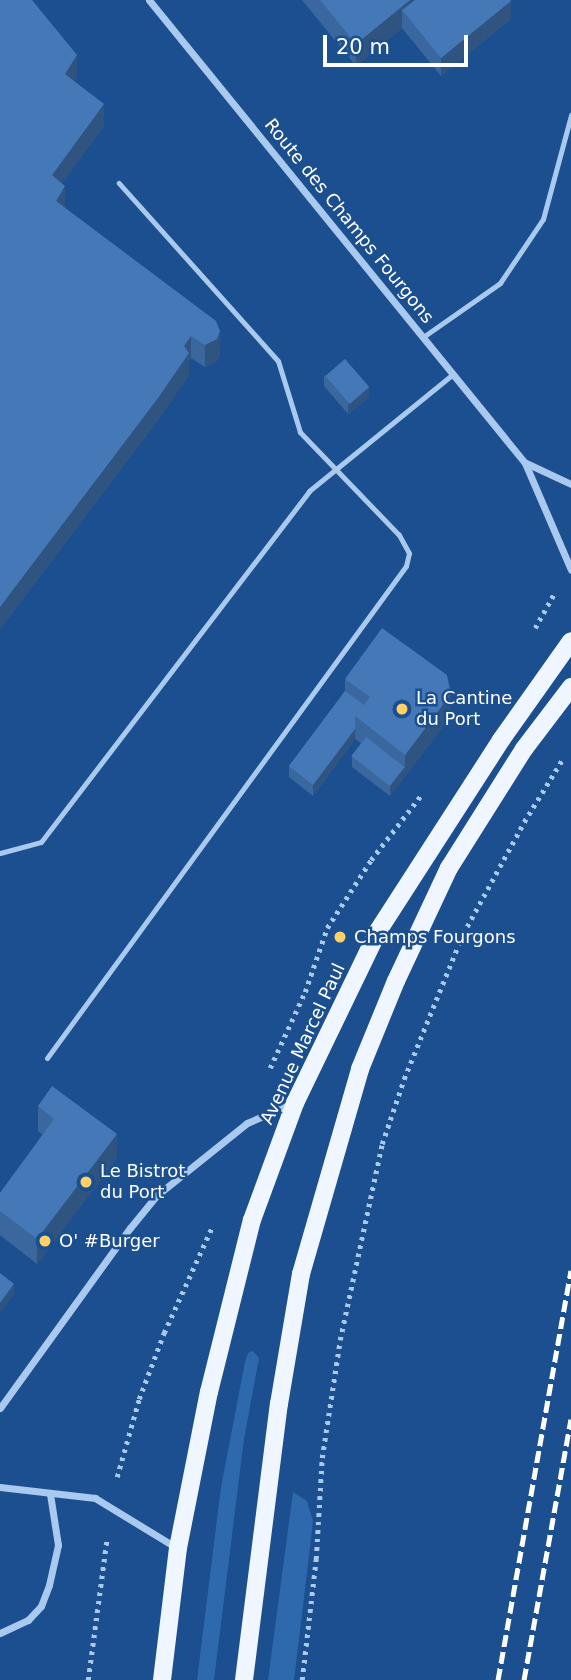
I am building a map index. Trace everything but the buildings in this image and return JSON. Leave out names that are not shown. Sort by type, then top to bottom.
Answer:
[{"type":"main road","name":"Avenue Marcel Paul","points":[[162,1680],[178,1548],[209,1392],[253,1220],[295,1103],[379,931],[501,740],[571,641]]},
{"type":"main road","points":[[244,1680],[279,1404],[301,1274],[360,1069],[396,981],[449,868],[524,750],[571,687]]},
{"type":"street","name":"Route des Champs Fourgons","points":[[149,0],[525,463],[571,570]]},
{"type":"street","name":"Route des Champs Fourgons","points":[[525,463],[571,484]]},
{"type":"street","points":[[0,1408],[140,1213],[156,1196],[247,1123],[295,1103]]},
{"type":"street","points":[[0,1487],[95,1498],[178,1548]]},
{"type":"street","points":[[0,1633],[28,1620],[41,1606],[49,1585],[58,1545],[50,1494]]},
{"type":"lane","points":[[423,337],[499,283],[543,219],[571,115]]},
{"type":"lane","points":[[47,1058],[406,566],[409,554],[399,535],[300,432],[278,361],[119,183]]},
{"type":"lane","points":[[0,853],[41,842],[309,491],[453,374]]},
{"type":"path","points":[[302,1680],[316,1559],[322,1458],[340,1340],[382,1144],[404,1079],[463,934],[524,822],[570,746]]},
{"type":"shaded area","points":[[253,1351],[259,1358],[244,1439],[214,1680],[197,1680],[221,1487],[245,1362],[248,1353]]},
{"type":"shaded area","points":[[293,1492],[307,1501],[313,1521],[294,1680],[268,1680]]},
{"type":"railway","points":[[498,1680],[571,1270]]},
{"type":"railway","points":[[524,1680],[571,1419]]},
{"type":"place","name":"La Cantine du Port","points":[[402,709]]},
{"type":"place","name":"Champs Fourgons","points":[[340,937]]},
{"type":"place","name":"Le Bistrot du Port","points":[[86,1182]]},
{"type":"place","name":"O' #Burger","points":[[45,1241]]}]
